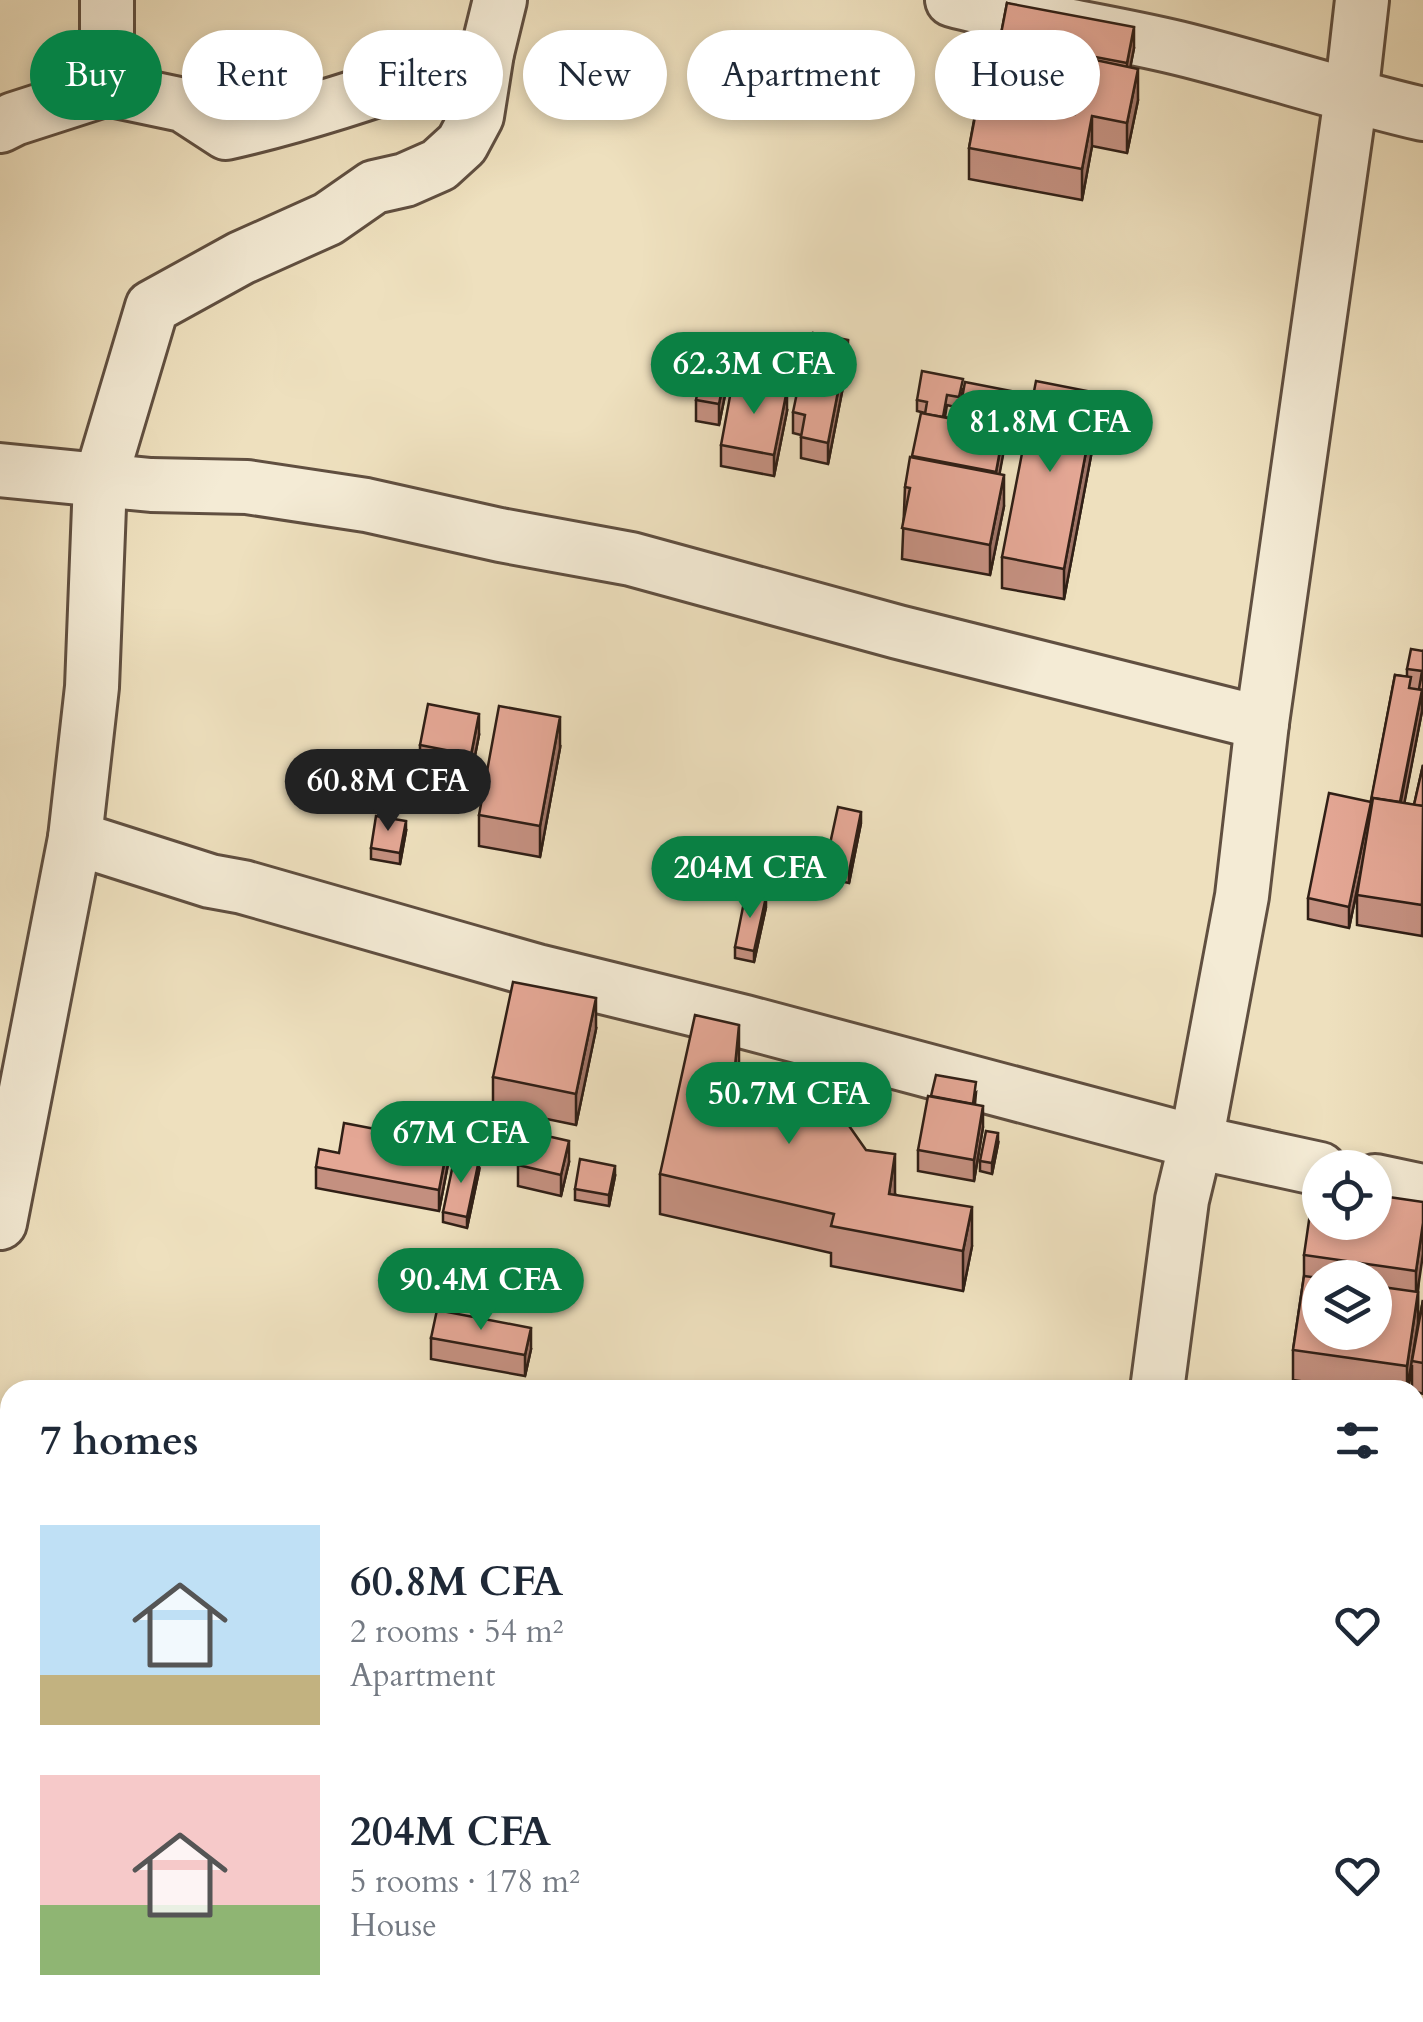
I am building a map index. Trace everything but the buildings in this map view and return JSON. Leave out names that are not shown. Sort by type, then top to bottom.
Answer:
[{"type":"street","points":[[107,0],[107,30]]},
{"type":"street","points":[[493,30],[500,0]]},
{"type":"street","points":[[952,0],[1179,48],[1423,114]]},
{"type":"street","points":[[1158,1380],[1182,1200],[1242,896],[1262,722],[1362,0]]},
{"type":"street","points":[[162,101],[184,105],[226,134],[343,101]]},
{"type":"street","points":[[0,126],[30,113]]},
{"type":"street","points":[[0,1222],[74,838],[92,687],[100,482],[152,307],[240,258],[328,219],[374,186],[405,180],[438,166],[462,144],[475,120]]},
{"type":"street","points":[[0,470],[100,482],[247,487],[366,506],[632,559],[898,632],[1262,722]]},
{"type":"street","points":[[74,838],[210,881],[537,971],[746,1022],[1196,1142],[1302,1165]]},
{"type":"street","points":[[1392,1185],[1423,1191]]}]
